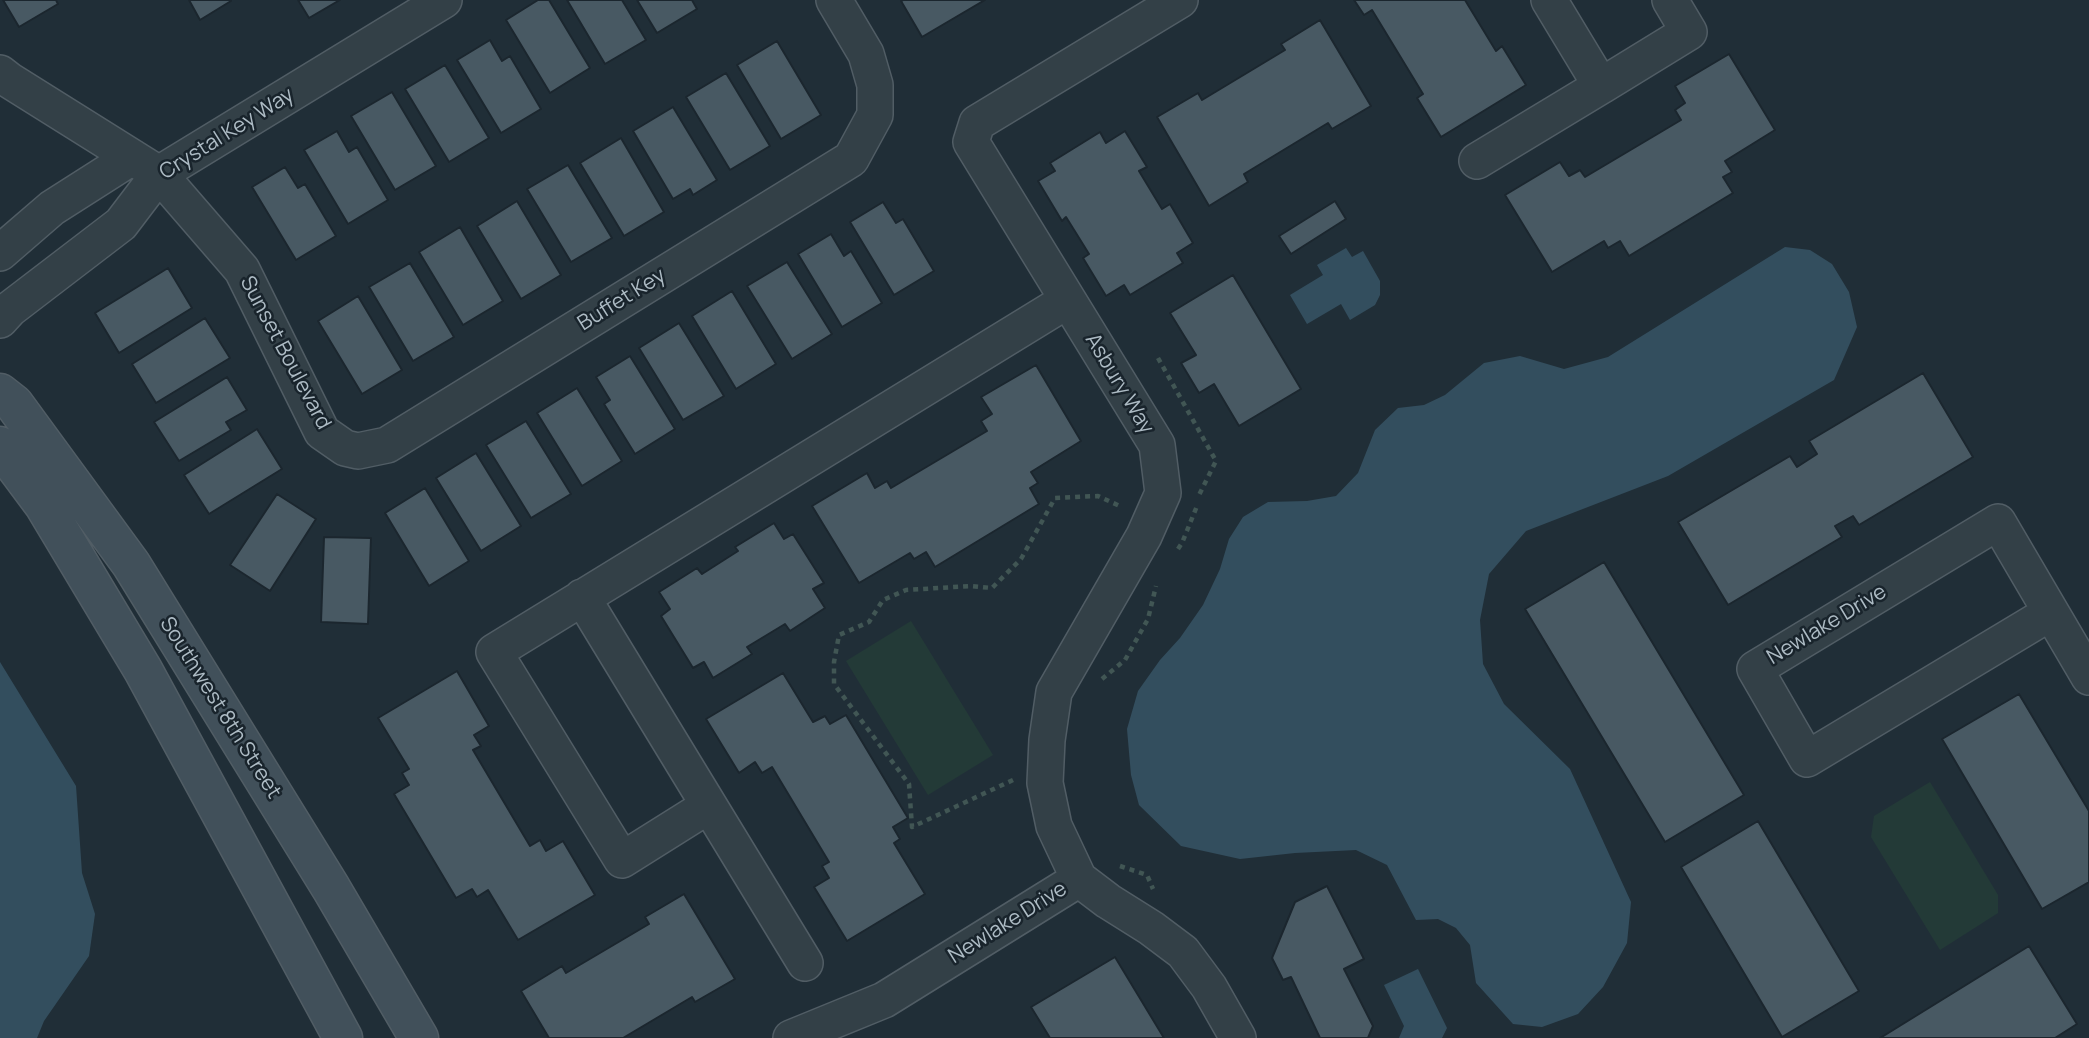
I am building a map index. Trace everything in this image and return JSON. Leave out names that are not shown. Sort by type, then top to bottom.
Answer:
[{"type":"street","name":"Crystal Key Way","points":[[0,253],[52,208],[145,165],[444,0]]},
{"type":"street","name":"Buffet Key","points":[[345,448],[358,450],[387,444],[851,159],[875,115],[875,85],[866,54],[834,0]]},
{"type":"street","name":"Asbury Way","points":[[1080,879],[1054,826],[1045,783],[1054,692],[1143,536],[1163,494],[1157,445],[971,142],[977,122],[1180,0]]},
{"type":"street","points":[[1549,0],[1601,86]]},
{"type":"street","points":[[1477,161],[1689,32],[1670,0]]},
{"type":"street","name":"Sunset Boulevard","points":[[0,73],[145,165],[242,270],[322,432],[345,448]]},
{"type":"street","name":"Crystal Key Way","points":[[0,320],[10,309],[121,224],[145,165]]},
{"type":"street","points":[[708,806],[622,860],[494,652],[1068,300]]},
{"type":"street","name":"Southwest 8th Street","points":[[0,393],[14,404],[131,564],[324,877],[419,1038]]},
{"type":"street","points":[[0,446],[44,505],[143,670],[343,1038]]},
{"type":"street","name":"Newlake Drive","points":[[2050,613],[1807,759],[1755,669],[1998,522],[2089,677]]},
{"type":"street","points":[[582,597],[805,963]]},
{"type":"street","name":"Newlake Drive","points":[[791,1038],[884,1000],[1080,879],[1183,952],[1209,987],[1238,1038]]},
{"type":"street","name":"Newlake Drive","points":[[849,1038],[884,1000]]},
{"type":"path","points":[[1158,358],[1216,461],[1199,492],[1196,508],[1182,543],[1174,554]]},
{"type":"path","points":[[1046,765],[912,827],[909,784],[834,684],[834,663],[839,635],[869,622],[883,600],[906,590],[971,586],[992,588],[1021,559],[1055,498],[1098,496],[1129,510]]},
{"type":"path","points":[[1096,683],[1125,660],[1148,619],[1159,575]]},
{"type":"path","points":[[1119,866],[1147,874],[1156,896]]},
{"type":"green space","points":[[911,621],[993,755],[928,795],[846,661]]},
{"type":"green space","points":[[1930,782],[1998,895],[1998,913],[1940,950],[1871,837],[1874,816]]},
{"type":"water","points":[[1785,247],[1810,250],[1832,264],[1849,292],[1857,327],[1834,380],[1668,476],[1526,531],[1489,574],[1480,620],[1483,664],[1504,704],[1570,769],[1631,902],[1627,943],[1603,987],[1578,1014],[1542,1027],[1513,1024],[1476,983],[1470,945],[1456,928],[1438,919],[1416,920],[1387,865],[1356,850],[1240,859],[1181,846],[1139,805],[1131,775],[1127,729],[1138,691],[1203,605],[1220,569],[1229,539],[1243,517],[1268,502],[1307,501],[1336,496],[1358,473],[1375,430],[1398,408],[1424,405],[1445,395],[1484,363],[1520,356],[1564,369],[1608,357]]},
{"type":"water","points":[[1346,248],[1352,257],[1363,251],[1380,281],[1380,295],[1375,305],[1350,320],[1341,304],[1307,324],[1290,295],[1323,275],[1317,265]]},
{"type":"water","points":[[0,662],[76,786],[82,873],[95,914],[89,956],[44,1021],[37,1038],[0,1038]]},
{"type":"water","points":[[1418,969],[1447,1028],[1442,1038],[1399,1038],[1404,1026],[1384,985]]},
{"type":"building","points":[[3,0],[56,0],[58,4],[19,27]]},
{"type":"building","points":[[189,0],[231,0],[231,1],[200,20]]},
{"type":"building","points":[[298,0],[340,0],[309,18]]},
{"type":"building","points":[[538,0],[549,0],[590,68],[550,93],[506,20]]},
{"type":"building","points":[[567,0],[622,0],[646,40],[605,64]]},
{"type":"building","points":[[637,0],[692,0],[697,9],[657,33]]},
{"type":"building","points":[[985,0],[922,37],[901,1]]},
{"type":"building","points":[[1354,0],[1465,0],[1496,51],[1502,46],[1526,85],[1441,137],[1417,98],[1423,94],[1372,10],[1364,15]]},
{"type":"building","points":[[1320,20],[1371,106],[1332,129],[1328,123],[1244,174],[1248,182],[1209,206],[1157,117],[1198,93],[1202,100],[1285,50],[1281,44]]},
{"type":"building","points":[[490,40],[502,61],[510,56],[541,109],[501,133],[457,60]]},
{"type":"building","points":[[777,41],[821,115],[781,139],[737,65]]},
{"type":"building","points":[[1729,54],[1775,130],[1725,161],[1732,172],[1723,177],[1733,193],[1629,256],[1620,241],[1608,248],[1604,241],[1552,272],[1505,195],[1560,162],[1569,176],[1580,170],[1585,177],[1681,120],[1675,110],[1685,103],[1675,86]]},
{"type":"building","points":[[445,65],[489,138],[449,162],[405,89]]},
{"type":"building","points":[[726,73],[770,146],[730,170],[686,97]]},
{"type":"building","points":[[392,92],[436,166],[395,190],[351,116]]},
{"type":"building","points":[[673,107],[717,180],[693,195],[690,189],[673,199],[633,131]]},
{"type":"building","points":[[337,131],[349,152],[357,147],[388,200],[348,224],[304,150]]},
{"type":"building","points":[[1125,131],[1147,167],[1139,171],[1162,209],[1170,204],[1193,243],[1177,253],[1183,263],[1130,295],[1124,285],[1106,296],[1083,258],[1089,254],[1066,217],[1062,221],[1038,181],[1055,171],[1050,163],[1100,132],[1106,143]]},
{"type":"building","points":[[621,138],[664,212],[624,236],[580,163]]},
{"type":"building","points":[[568,165],[612,238],[571,262],[527,189]]},
{"type":"building","points":[[285,167],[298,188],[305,184],[336,236],[296,260],[252,187]]},
{"type":"building","points":[[517,201],[561,275],[521,299],[477,226]]},
{"type":"building","points":[[1335,201],[1346,219],[1291,254],[1279,236]]},
{"type":"building","points":[[883,202],[896,223],[903,219],[934,271],[894,295],[850,222]]},
{"type":"building","points":[[460,227],[503,301],[463,325],[419,252]]},
{"type":"building","points":[[831,234],[844,256],[851,251],[882,303],[842,327],[798,254]]},
{"type":"building","points":[[787,262],[832,334],[792,359],[747,286]]},
{"type":"building","points":[[410,263],[454,337],[413,361],[369,287]]},
{"type":"building","points":[[168,268],[192,308],[119,353],[95,313]]},
{"type":"building","points":[[1233,275],[1301,389],[1239,426],[1214,384],[1199,393],[1181,363],[1196,355],[1170,313]]},
{"type":"building","points":[[732,291],[776,364],[736,389],[692,316]]},
{"type":"building","points":[[358,296],[402,370],[362,394],[318,321]]},
{"type":"building","points":[[205,318],[230,358],[156,403],[132,364]]},
{"type":"building","points":[[679,323],[724,396],[683,420],[639,348]]},
{"type":"building","points":[[630,356],[675,429],[635,454],[604,404],[610,400],[596,377]]},
{"type":"building","points":[[1036,365],[1081,441],[1031,472],[1038,483],[1030,488],[1039,504],[935,567],[926,552],[914,559],[910,553],[859,583],[812,506],[867,473],[875,488],[887,481],[891,488],[987,431],[981,421],[992,414],[981,397]]},
{"type":"building","points":[[1923,373],[1973,457],[1859,525],[1853,516],[1835,526],[1842,537],[1728,605],[1678,522],[1790,456],[1797,467],[1817,454],[1809,441]]},
{"type":"building","points":[[227,377],[247,410],[226,422],[231,430],[179,461],[154,422]]},
{"type":"building","points":[[577,388],[622,461],[582,486],[537,413]]},
{"type":"building","points":[[526,421],[571,494],[531,518],[486,445]]},
{"type":"building","points":[[257,429],[282,469],[209,514],[184,475]]},
{"type":"building","points":[[476,453],[521,526],[481,551],[436,478]]},
{"type":"building","points":[[425,488],[469,561],[429,586],[385,513]]},
{"type":"building","points":[[277,494],[316,519],[270,591],[230,565]]},
{"type":"building","points":[[774,523],[784,539],[793,534],[824,583],[813,589],[825,608],[790,631],[785,624],[747,647],[752,654],[713,678],[704,662],[693,668],[661,616],[670,609],[659,592],[697,568],[702,574],[738,551],[735,547]]},
{"type":"building","points":[[324,537],[371,538],[368,624],[321,622]]},
{"type":"building","points":[[1604,562],[1744,795],[1665,842],[1525,609]]},
{"type":"building","points":[[457,671],[489,726],[474,735],[481,746],[473,750],[530,846],[540,840],[546,851],[563,841],[595,895],[518,940],[488,890],[477,897],[472,889],[456,898],[394,794],[409,785],[402,773],[409,769],[378,718]]},
{"type":"building","points":[[783,673],[813,722],[825,716],[830,724],[846,715],[908,818],[893,827],[900,839],[894,843],[925,894],[847,941],[814,887],[829,878],[822,866],[829,862],[772,767],[762,773],[755,762],[739,773],[706,719]]},
{"type":"building","points":[[2019,694],[2089,811],[2089,882],[2042,909],[1942,739]]},
{"type":"building","points":[[1758,821],[1859,991],[1782,1037],[1681,867]]},
{"type":"building","points":[[1327,886],[1364,959],[1344,969],[1373,1026],[1368,1038],[1320,1038],[1291,977],[1283,980],[1272,958],[1295,902]]},
{"type":"building","points":[[684,894],[735,979],[695,1002],[692,997],[623,1038],[549,1038],[521,991],[562,966],[566,973],[649,924],[645,917]]},
{"type":"building","points":[[2029,946],[2077,1024],[2055,1038],[1880,1038]]},
{"type":"building","points":[[1115,957],[1164,1038],[1050,1038],[1031,1007]]}]
